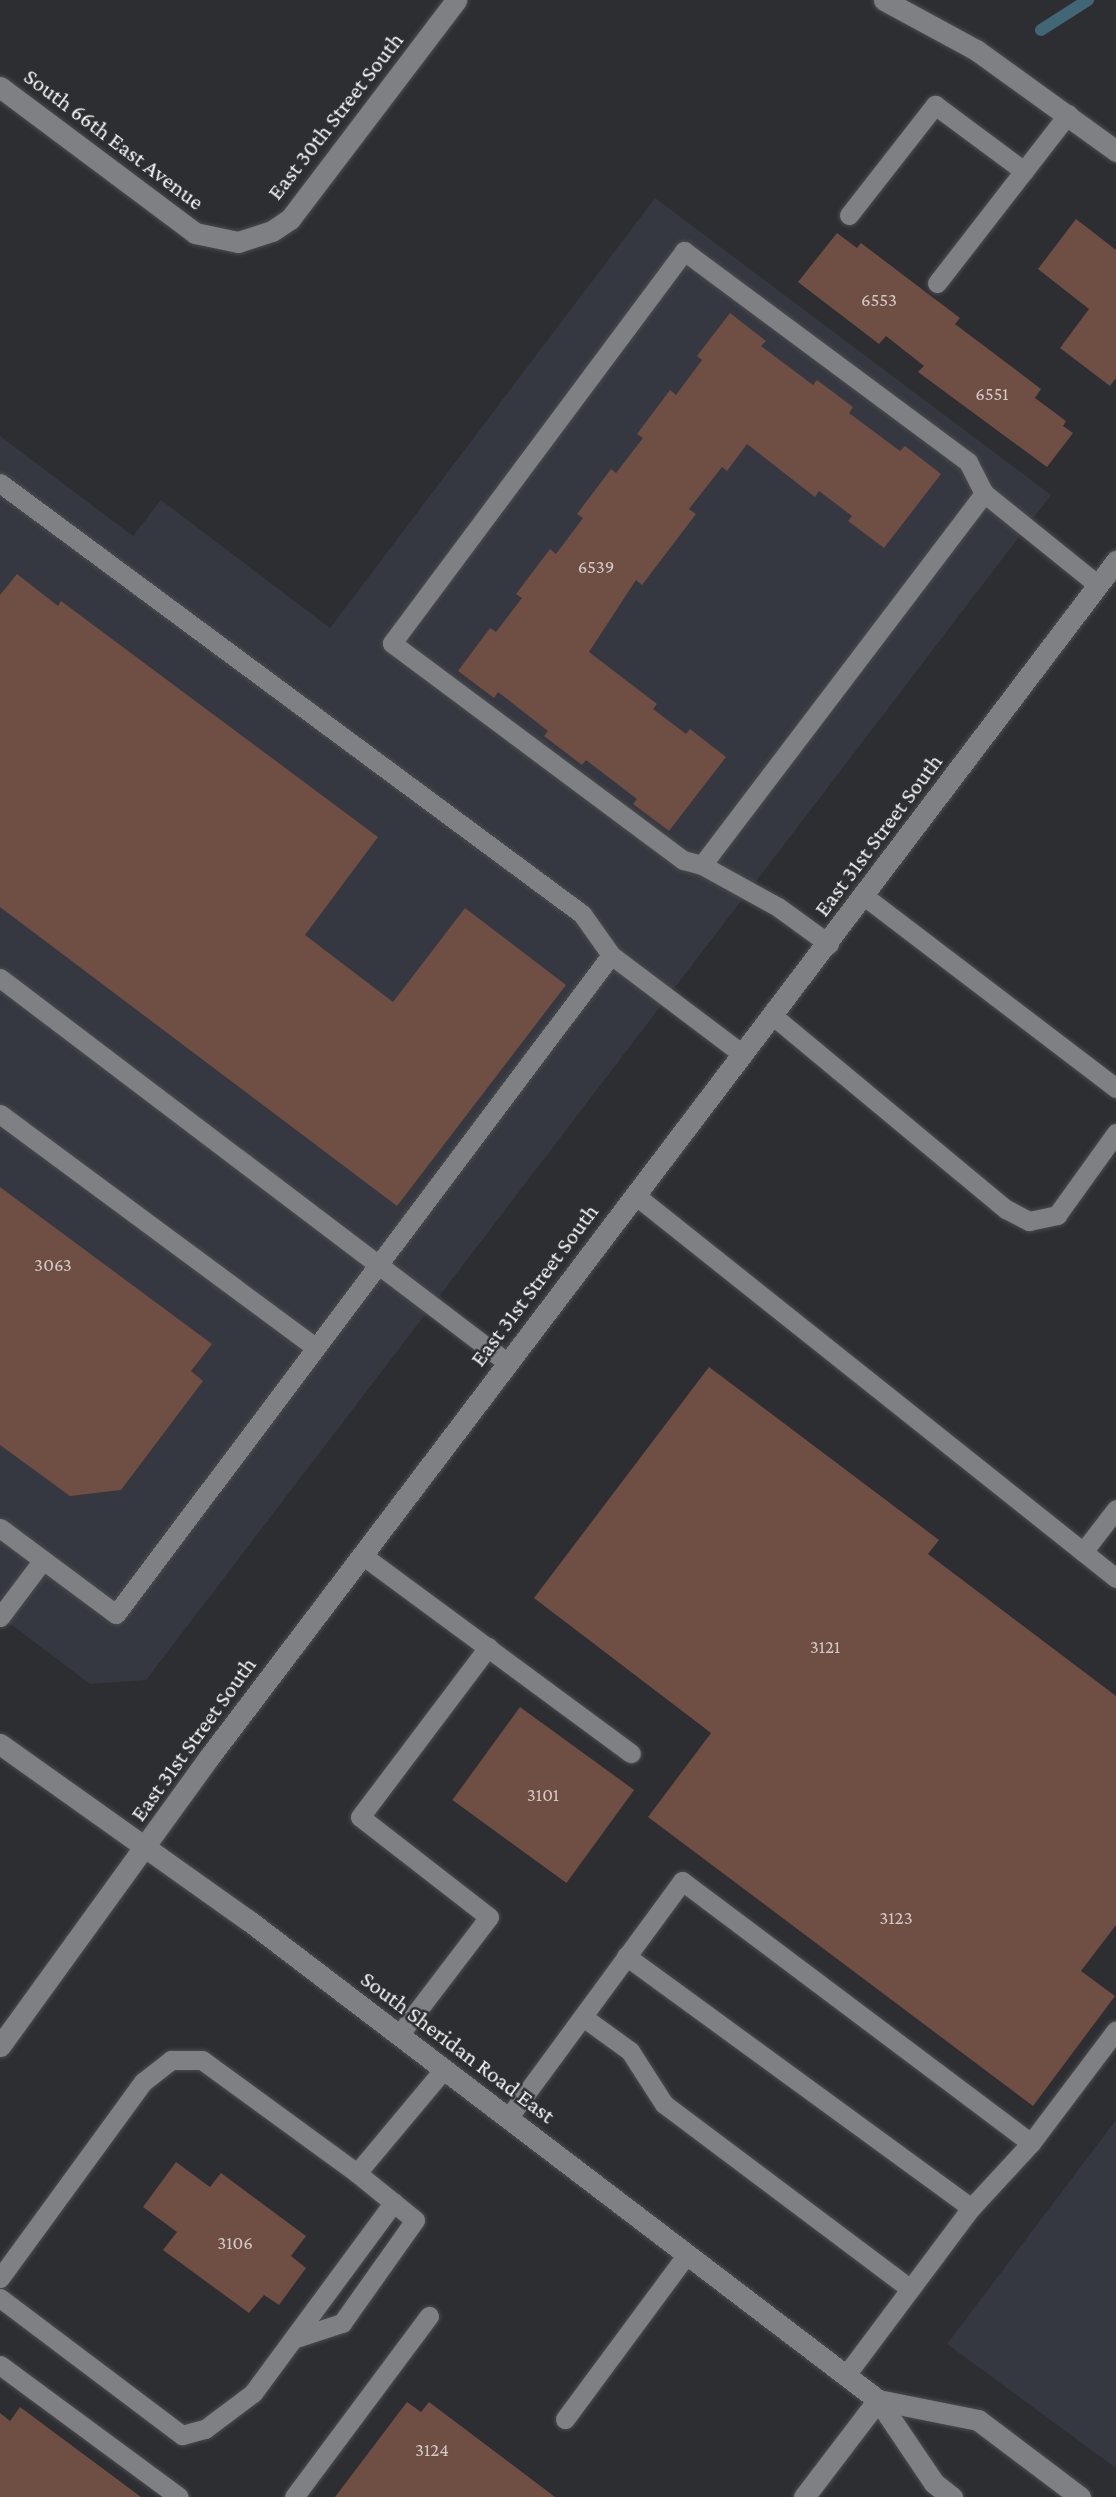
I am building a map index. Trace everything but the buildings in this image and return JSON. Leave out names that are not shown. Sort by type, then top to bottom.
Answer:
[{"type":"main road","name":"East 30th Street South","points":[[238,242],[264,235],[290,219],[456,0]]},
{"type":"main road","points":[[884,0],[976,50],[1116,151]]},
{"type":"main road","name":"South 66th East Avenue","points":[[0,87],[188,228],[214,239],[238,242]]},
{"type":"main road","name":"East 31st Street South","points":[[0,2046],[146,1849],[210,1756],[741,1053],[829,944],[1115,564]]},
{"type":"main road","name":"South Sheridan Road East","points":[[0,1744],[399,2035],[878,2400],[934,2483],[952,2497]]},
{"type":"main road","points":[[804,2497],[878,2400]]},
{"type":"main road","name":"South Sheridan Road East","points":[[878,2400],[978,2420],[1080,2497]]},
{"type":"lane","points":[[849,215],[935,105],[1024,171]]},
{"type":"lane","points":[[937,283],[1068,114]]},
{"type":"lane","points":[[829,944],[778,907],[702,865],[683,860],[392,643],[684,251],[968,462],[984,493],[1098,584]]},
{"type":"lane","points":[[0,483],[582,915],[611,956],[741,1053]]},
{"type":"lane","points":[[702,865],[984,493]]},
{"type":"lane","points":[[864,896],[1116,1088]]},
{"type":"lane","points":[[0,1528],[116,1614],[611,956]]},
{"type":"lane","points":[[0,978],[508,1363]]},
{"type":"lane","points":[[772,1015],[1006,1209],[1029,1221],[1057,1215],[1116,1133]]},
{"type":"lane","points":[[0,1114],[315,1347]]},
{"type":"lane","points":[[635,1195],[1116,1578]]},
{"type":"lane","points":[[1083,1552],[1116,1509]]},
{"type":"lane","points":[[362,1555],[631,1753]]},
{"type":"lane","points":[[0,1618],[43,1560]]},
{"type":"lane","points":[[399,2035],[489,1917],[360,1817],[488,1647]]},
{"type":"lane","points":[[508,2118],[682,1881],[1031,2143]]},
{"type":"lane","points":[[626,1956],[971,2208]]},
{"type":"lane","points":[[583,2017],[630,2051],[664,2104],[910,2289]]},
{"type":"lane","points":[[846,2375],[971,2208],[1031,2143],[1116,2030]]},
{"type":"lane","points":[[0,2278],[143,2082],[171,2060],[202,2060],[358,2173],[415,2220],[380,2275],[342,2323],[293,2339]]},
{"type":"lane","points":[[358,2173],[444,2069]]},
{"type":"lane","points":[[0,2298],[182,2435],[205,2429],[253,2393],[394,2202]]},
{"type":"lane","points":[[565,2419],[687,2254]]},
{"type":"lane","points":[[294,2497],[429,2316]]},
{"type":"lane","points":[[0,2365],[179,2497]]},
{"type":"shaded area","points":[[655,198],[1051,495],[146,1680],[90,1684],[0,1616],[0,436],[133,536],[161,500],[330,628]]},
{"type":"shaded area","points":[[1116,2120],[1116,2468],[947,2344]]},
{"type":"waterway","points":[[1041,30],[1088,0]]}]
